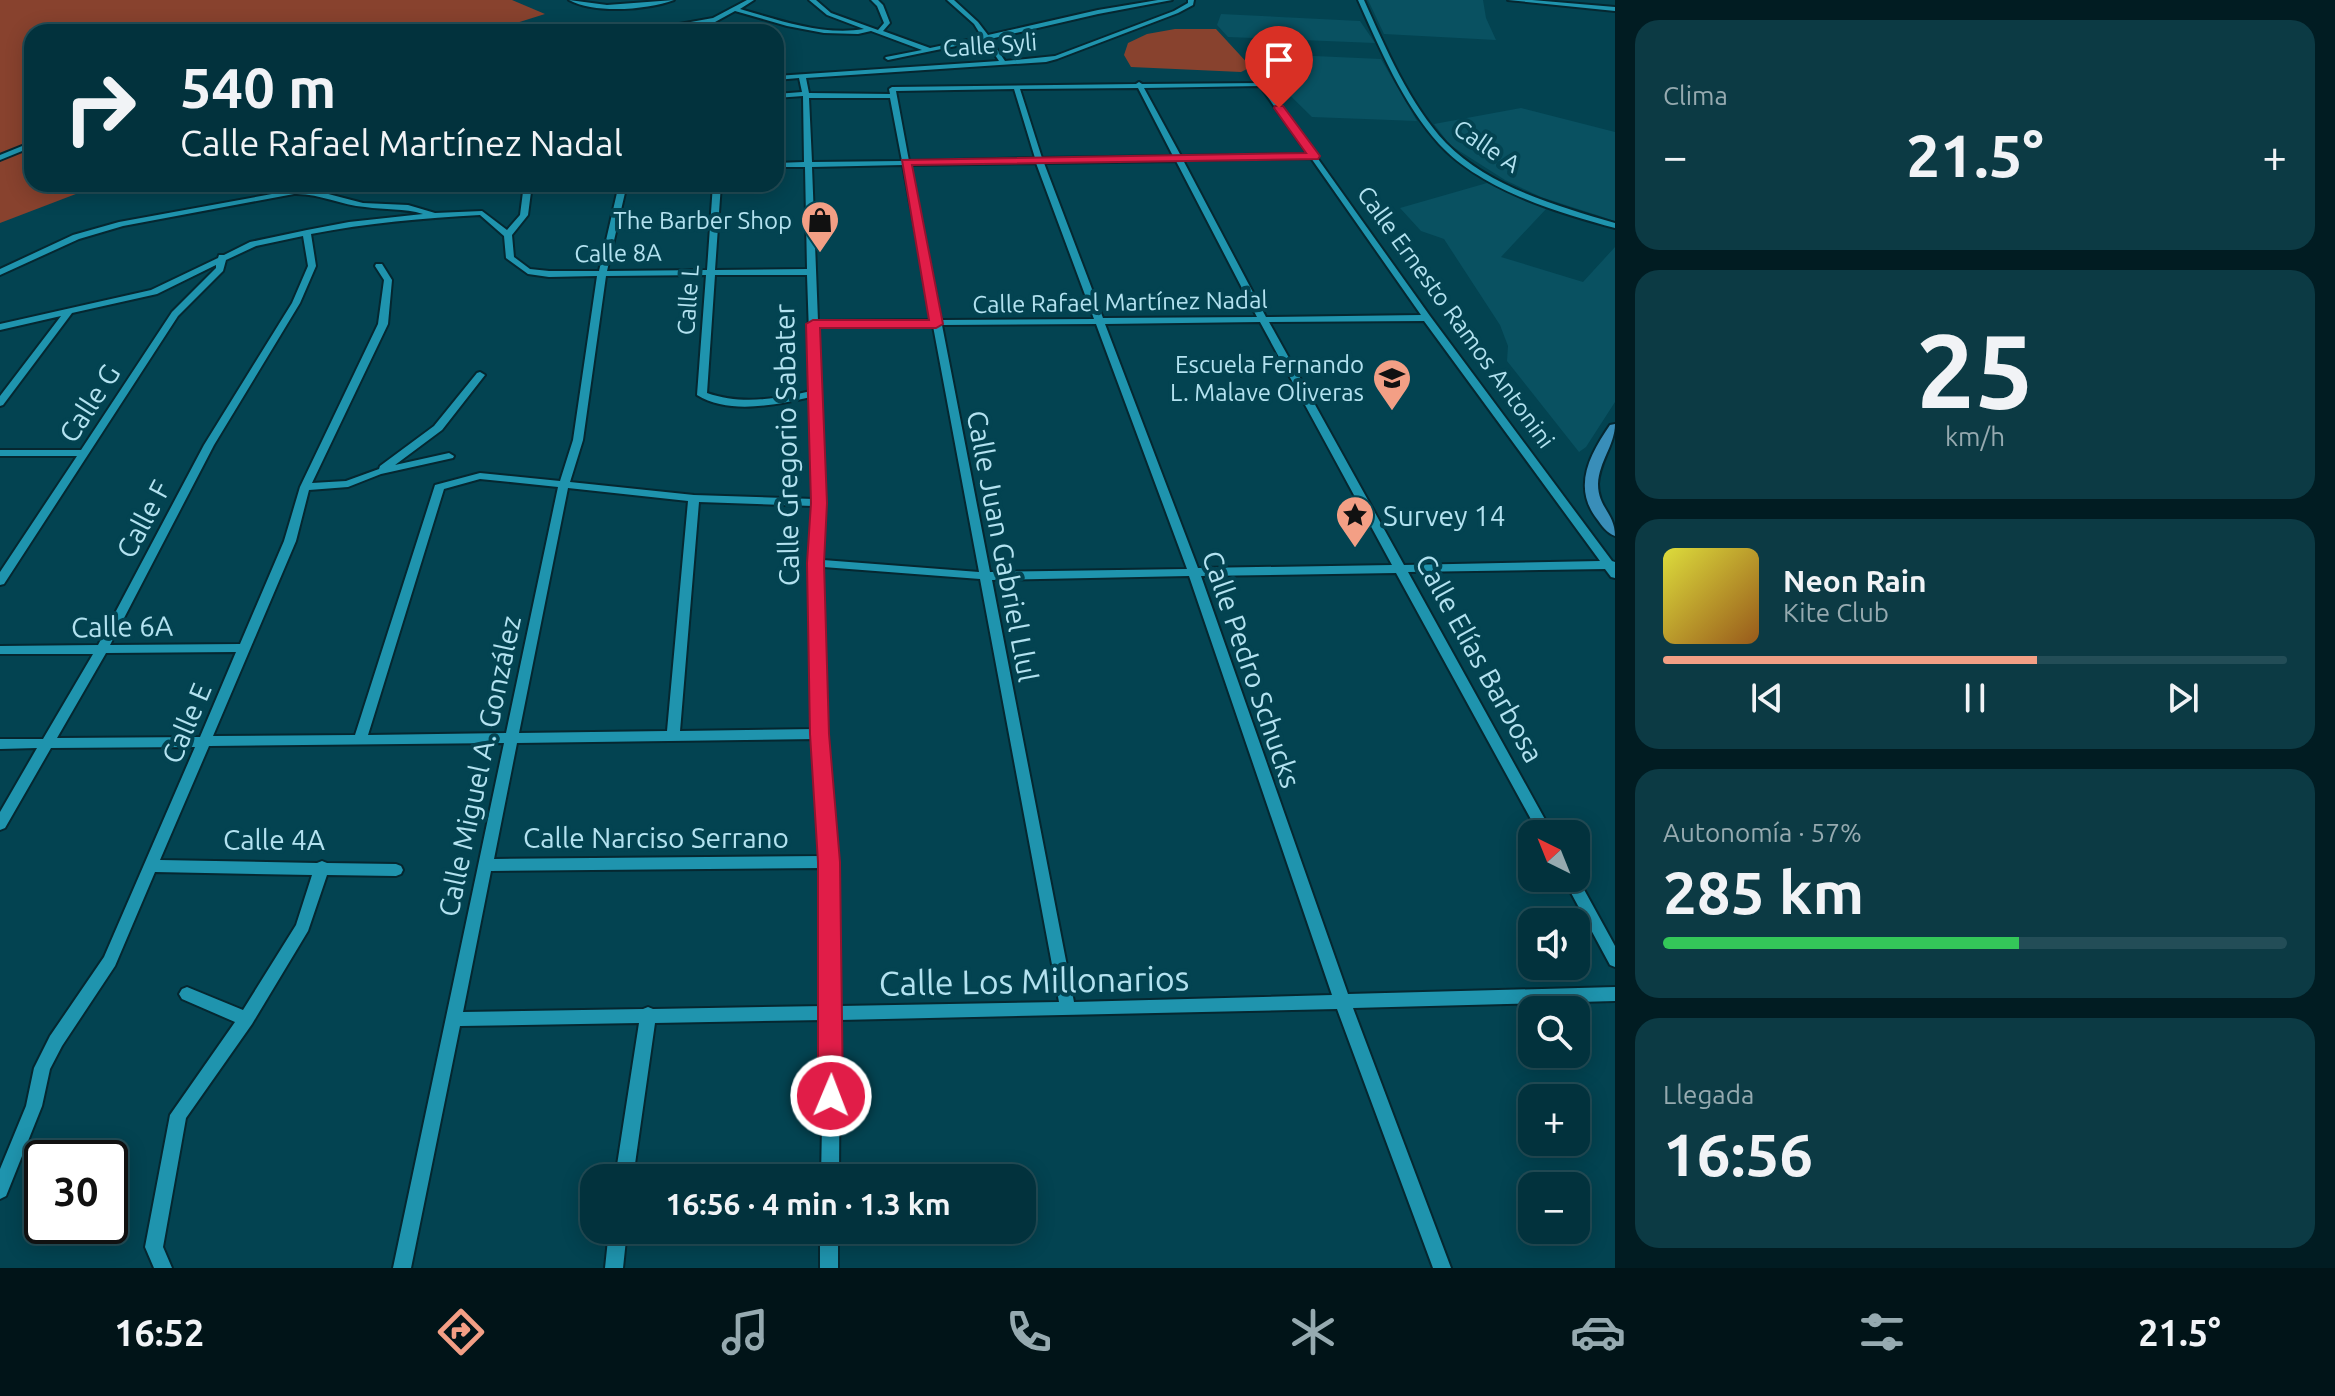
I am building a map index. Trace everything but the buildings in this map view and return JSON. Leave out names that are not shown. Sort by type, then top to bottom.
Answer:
[{"type":"street","points":[[572,0],[585,5],[604,6],[671,0]]},
{"type":"street","points":[[689,24],[715,20],[751,0]]},
{"type":"street","points":[[812,0],[829,14],[931,51]]},
{"type":"street","points":[[737,10],[799,26],[853,32],[877,30],[887,23],[880,5],[874,0]]},
{"type":"street","points":[[950,0],[966,13],[1003,62]]},
{"type":"street","points":[[888,58],[931,51],[1113,8],[1169,0]]},
{"type":"street","name":"Calle Syli","points":[[784,81],[804,87],[1069,55],[1126,29],[1178,12],[1191,4],[1191,0]]},
{"type":"street","name":"Calle A","points":[[1361,0],[1426,124],[1446,147],[1491,178],[1554,208],[1615,226]]},
{"type":"street","points":[[1511,0],[1615,9]]},
{"type":"street","points":[[1102,4],[1113,8]]},
{"type":"street","points":[[784,93],[804,87],[893,93],[899,88],[1139,84]]},
{"type":"street","name":"Calle Ernesto Ramos Antonini","points":[[1139,84],[1262,84],[1427,318],[1613,568]]},
{"type":"street","name":"Calle Elías Barbosa","points":[[1139,84],[1264,321],[1538,820]]},
{"type":"street","name":"Calle Pedro Schucks","points":[[1016,86],[1039,160],[1193,570],[1343,1003],[1442,1268]]},
{"type":"street","name":"Calle Gregorio Sabater","points":[[804,87],[819,503],[815,563],[819,734],[829,862],[832,1014],[830,1164]]},
{"type":"street","name":"Calle Juan Gabriel Llul","points":[[893,93],[1068,1009]]},
{"type":"street","points":[[0,158],[24,148]]},
{"type":"street","points":[[784,165],[1314,156]]},
{"type":"street","points":[[267,192],[269,196]]},
{"type":"street","points":[[0,272],[76,237],[122,224],[301,192]]},
{"type":"street","points":[[313,192],[363,205],[408,207],[435,215]]},
{"type":"street","points":[[0,327],[154,292],[253,244],[349,224],[482,213],[508,235],[524,215],[527,192]]},
{"type":"street","name":"Calle Miguel A. González","points":[[402,1268],[564,484],[578,440],[603,274],[621,192]]},
{"type":"street","name":"Calle L","points":[[716,192],[702,395],[716,401],[775,402],[815,393]]},
{"type":"street","name":"Calle F","points":[[0,824],[101,651],[209,445],[296,303],[312,266],[307,232]]},
{"type":"street","name":"Calle 8A","points":[[508,235],[510,258],[528,271],[603,274],[812,272]]},
{"type":"street","name":"Calle G","points":[[0,581],[175,314],[220,269],[222,257]]},
{"type":"street","name":"Calle E","points":[[0,1190],[34,1106],[42,1068],[56,1041],[110,961],[290,541],[305,487],[383,324],[388,280],[379,266]]},
{"type":"street","points":[[0,403],[68,313]]},
{"type":"street","name":"Calle Rafael Martínez Nadal","points":[[813,324],[1427,318]]},
{"type":"street","points":[[378,472],[438,428],[480,375]]},
{"type":"street","points":[[1615,428],[1601,447],[1592,468],[1593,501],[1615,531]]},
{"type":"street","points":[[0,453],[85,453]]},
{"type":"street","points":[[305,487],[348,484],[378,472],[449,456]]},
{"type":"street","points":[[360,738],[439,487],[480,476],[694,498],[819,503]]},
{"type":"street","points":[[673,735],[694,498]]},
{"type":"street","points":[[815,563],[984,576],[1193,570],[1613,568]]},
{"type":"street","name":"Calle 6A","points":[[0,650],[244,648]]},
{"type":"street","points":[[0,744],[819,734]]},
{"type":"street","name":"Calle Narciso Serrano","points":[[484,865],[829,862]]},
{"type":"street","name":"Calle 4A","points":[[152,866],[396,870]]},
{"type":"street","points":[[151,1268],[178,1115],[246,1019],[303,927],[322,867]]},
{"type":"street","points":[[1578,892],[1615,960]]},
{"type":"street","points":[[187,994],[246,1019]]},
{"type":"street","name":"Calle Los Millonarios","points":[[454,1019],[1068,1009],[1615,994]]},
{"type":"street","points":[[626,1164],[648,1014]]},
{"type":"street","points":[[614,1268],[617,1244]]},
{"type":"street","points":[[829,1244],[829,1268]]},
{"type":"street","points":[[154,1247],[163,1268]]},
{"type":"shaded area","points":[[0,0],[512,0],[545,14],[513,24],[24,24],[24,192],[81,192],[0,223]]},
{"type":"shaded area","points":[[1368,0],[1483,0],[1486,18],[1496,40],[1384,34]]},
{"type":"shaded area","points":[[1221,14],[1360,21],[1375,43],[1228,37],[1217,25]]},
{"type":"shaded area","points":[[1175,29],[1216,29],[1251,67],[1241,72],[1131,67],[1124,55],[1128,43],[1147,34]]},
{"type":"shaded area","points":[[1247,53],[1381,59],[1417,121],[1312,117]]},
{"type":"shaded area","points":[[1521,108],[1615,132],[1615,221],[1541,197],[1505,180],[1450,145],[1434,124]]},
{"type":"shaded area","points":[[1487,183],[1547,208],[1501,257],[1583,282],[1615,247],[1615,402],[1586,447],[1579,452],[1507,361],[1508,346],[1500,325],[1444,239],[1421,231],[1400,208]]},
{"type":"place","name":"The Barber Shop","points":[[820,254]]},
{"type":"place","name":"Escuela Fernando L. Malave Oliveras","points":[[1392,412]]},
{"type":"place","name":"Survey 14","points":[[1355,549]]},
{"type":"route","points":[[831,1096],[829,862],[819,734],[815,563],[819,503],[813,324],[936,324],[906,162],[1314,156],[1279,108]]}]
